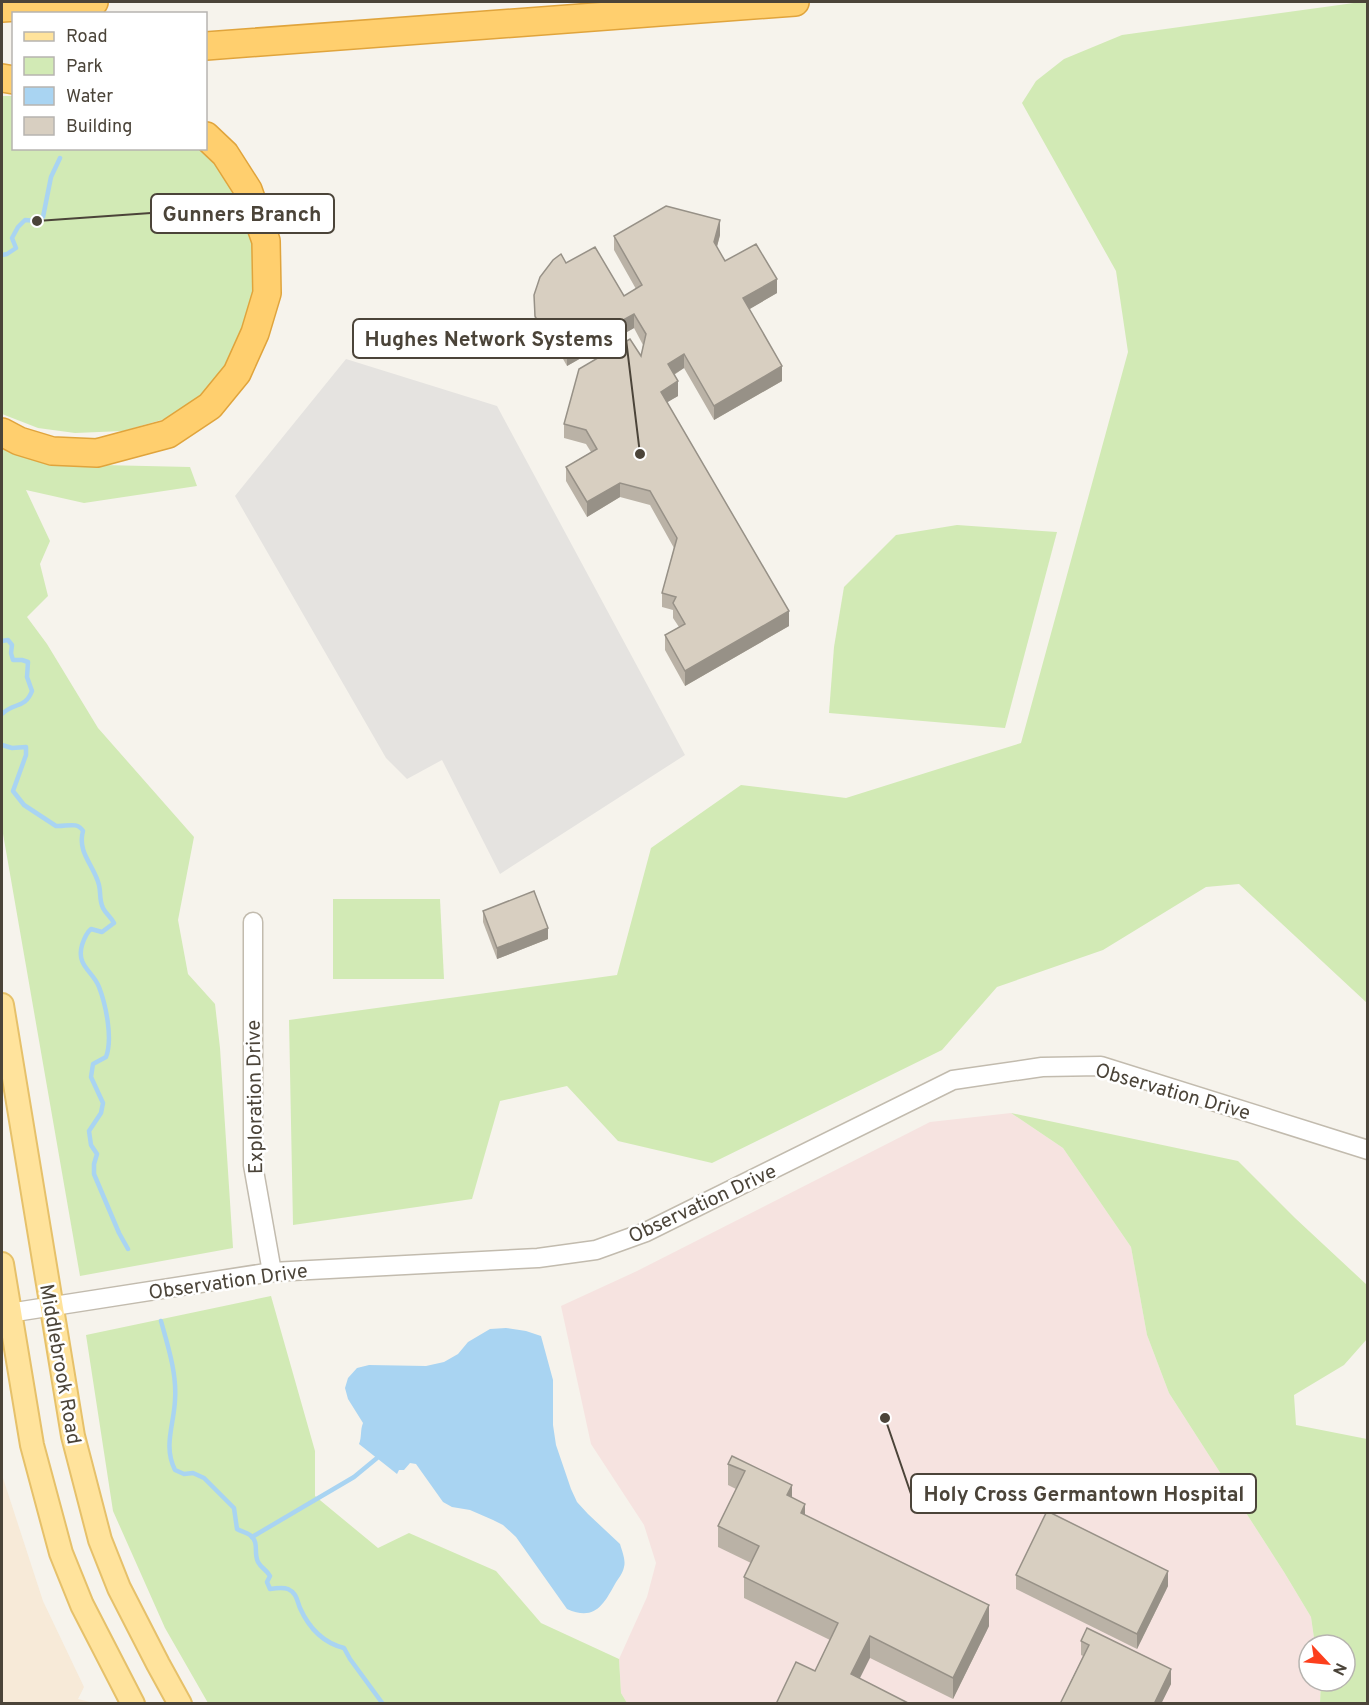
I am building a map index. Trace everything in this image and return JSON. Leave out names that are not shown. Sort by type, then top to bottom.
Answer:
[{"type":"highway","points":[[2,8],[94,2]]},
{"type":"highway","points":[[207,46],[795,2]]},
{"type":"highway","points":[[2,432],[19,441],[52,451],[97,453],[168,434],[210,406],[237,373],[255,333],[267,293],[266,241],[248,190],[225,154],[207,137]]},
{"type":"main road","name":"Middlebrook Road","points":[[2,1005],[73,1436],[100,1540],[124,1597],[180,1704]]},
{"type":"main road","points":[[2,1264],[32,1445],[61,1553],[82,1605],[133,1704]]},
{"type":"street","name":"Exploration Drive","points":[[253,921],[253,1165],[272,1272]]},
{"type":"street","name":"Observation Drive","points":[[9,1313],[272,1272],[538,1257],[596,1250],[646,1232],[953,1080],[1042,1067],[1101,1066],[1368,1150]]},
{"type":"shaded area","points":[[346,359],[497,406],[685,755],[500,874],[442,760],[407,779],[386,758],[235,496]]},
{"type":"shaded area","points":[[1011,1113],[1063,1148],[1131,1247],[1147,1335],[1169,1393],[1311,1617],[1313,1633],[1297,1633],[1297,1693],[1320,1693],[1320,1703],[627,1703],[621,1693],[619,1659],[647,1597],[656,1563],[644,1525],[591,1444],[561,1306],[637,1271],[930,1122]]},
{"type":"shaded area","points":[[2,1475],[43,1601],[84,1687],[78,1699],[94,1703],[2,1703]]},
{"type":"green space","points":[[1368,2],[1367,1003],[1239,884],[1206,887],[1103,950],[997,987],[942,1050],[712,1163],[618,1141],[567,1086],[500,1101],[472,1199],[293,1225],[289,1020],[617,975],[651,848],[741,785],[846,798],[1021,743],[1128,352],[1116,271],[1022,103],[1036,81],[1064,59],[1122,35]]},
{"type":"green space","points":[[2,96],[12,96],[12,150],[207,149],[233,179],[255,239],[255,294],[249,319],[220,380],[182,414],[123,431],[75,433],[38,428],[2,414]]},
{"type":"green space","points":[[2,449],[58,464],[190,467],[197,486],[84,503],[26,490],[50,541],[40,564],[48,596],[27,617],[47,644],[98,728],[194,837],[178,920],[188,974],[215,1004],[233,1248],[80,1276],[2,828]]},
{"type":"green space","points":[[957,525],[1057,532],[1005,728],[829,713],[834,647],[844,587],[896,535]]},
{"type":"green space","points":[[333,899],[440,899],[444,979],[333,979]]},
{"type":"green space","points":[[1011,1113],[1238,1161],[1367,1285],[1367,1339],[1344,1365],[1294,1395],[1296,1425],[1367,1439],[1367,1703],[1320,1703],[1320,1693],[1357,1693],[1357,1633],[1313,1633],[1311,1617],[1284,1572],[1169,1393],[1147,1335],[1131,1247],[1063,1148]]},
{"type":"green space","points":[[271,1296],[315,1451],[315,1496],[378,1548],[409,1533],[496,1571],[541,1623],[619,1659],[621,1693],[627,1703],[208,1703],[165,1628],[113,1511],[86,1335]]},
{"type":"water","points":[[506,1328],[541,1336],[553,1380],[553,1425],[556,1445],[571,1489],[577,1502],[620,1544],[623,1553],[622,1574],[602,1605],[591,1612],[576,1612],[567,1609],[516,1537],[503,1525],[470,1510],[452,1507],[443,1502],[416,1464],[410,1463],[397,1474],[359,1444],[363,1423],[348,1399],[345,1388],[348,1378],[357,1368],[369,1365],[426,1366],[444,1362],[458,1354],[468,1342],[490,1329]]},
{"type":"building","points":[[666,206],[720,220],[714,242],[725,261],[756,244],[777,279],[743,298],[782,366],[714,406],[684,354],[668,364],[678,381],[661,392],[789,611],[685,671],[665,635],[685,624],[673,603],[676,597],[662,593],[677,538],[650,491],[620,483],[587,502],[566,467],[597,449],[586,430],[564,424],[579,369],[630,339],[641,356],[646,334],[634,314],[567,351],[558,335],[552,339],[547,338],[535,316],[534,295],[540,277],[553,260],[561,254],[566,263],[595,247],[624,296],[642,285],[614,236]]},
{"type":"building","points":[[534,891],[548,928],[497,948],[483,911]]},
{"type":"building","points":[[732,1456],[792,1485],[787,1495],[805,1504],[801,1513],[989,1605],[953,1678],[870,1636],[851,1674],[910,1704],[776,1704],[796,1662],[815,1671],[838,1623],[744,1577],[759,1546],[718,1526],[745,1471],[728,1464]]},
{"type":"building","points":[[1047,1511],[1168,1571],[1137,1634],[1016,1575]]},
{"type":"building","points":[[1087,1628],[1171,1669],[1154,1704],[1060,1704],[1089,1645],[1081,1641]]},
{"type":"waterway","points":[[2,255],[16,248],[12,238],[25,220],[37,221],[43,217],[51,177],[60,158]]},
{"type":"waterway","points":[[2,641],[8,640],[12,645],[13,660],[28,662],[27,677],[32,691],[23,703],[2,714]]},
{"type":"waterway","points":[[2,745],[12,748],[26,747],[26,755],[13,791],[24,805],[56,826],[74,825],[83,831],[84,852],[97,878],[104,910],[114,923],[102,932],[91,929],[88,932],[82,945],[81,958],[99,987],[109,1032],[106,1057],[93,1064],[91,1077],[103,1103],[101,1113],[89,1131],[91,1145],[97,1154],[94,1174],[128,1249]]},
{"type":"waterway","points":[[161,1321],[175,1380],[175,1400],[169,1444],[175,1470],[184,1474],[193,1473],[204,1478],[234,1508],[237,1529],[250,1535],[255,1541],[258,1562],[270,1576],[267,1582],[270,1589],[284,1588],[293,1593],[313,1628],[330,1642],[344,1648],[383,1704]]},
{"type":"waterway","points":[[252,1537],[354,1477],[377,1458]]},
{"type":"place","name":"Gunners Branch","points":[[37,221]]},
{"type":"place","name":"Hughes Network Systems","points":[[640,454]]},
{"type":"place","name":"Holy Cross Germantown Hospital","points":[[885,1418]]}]
